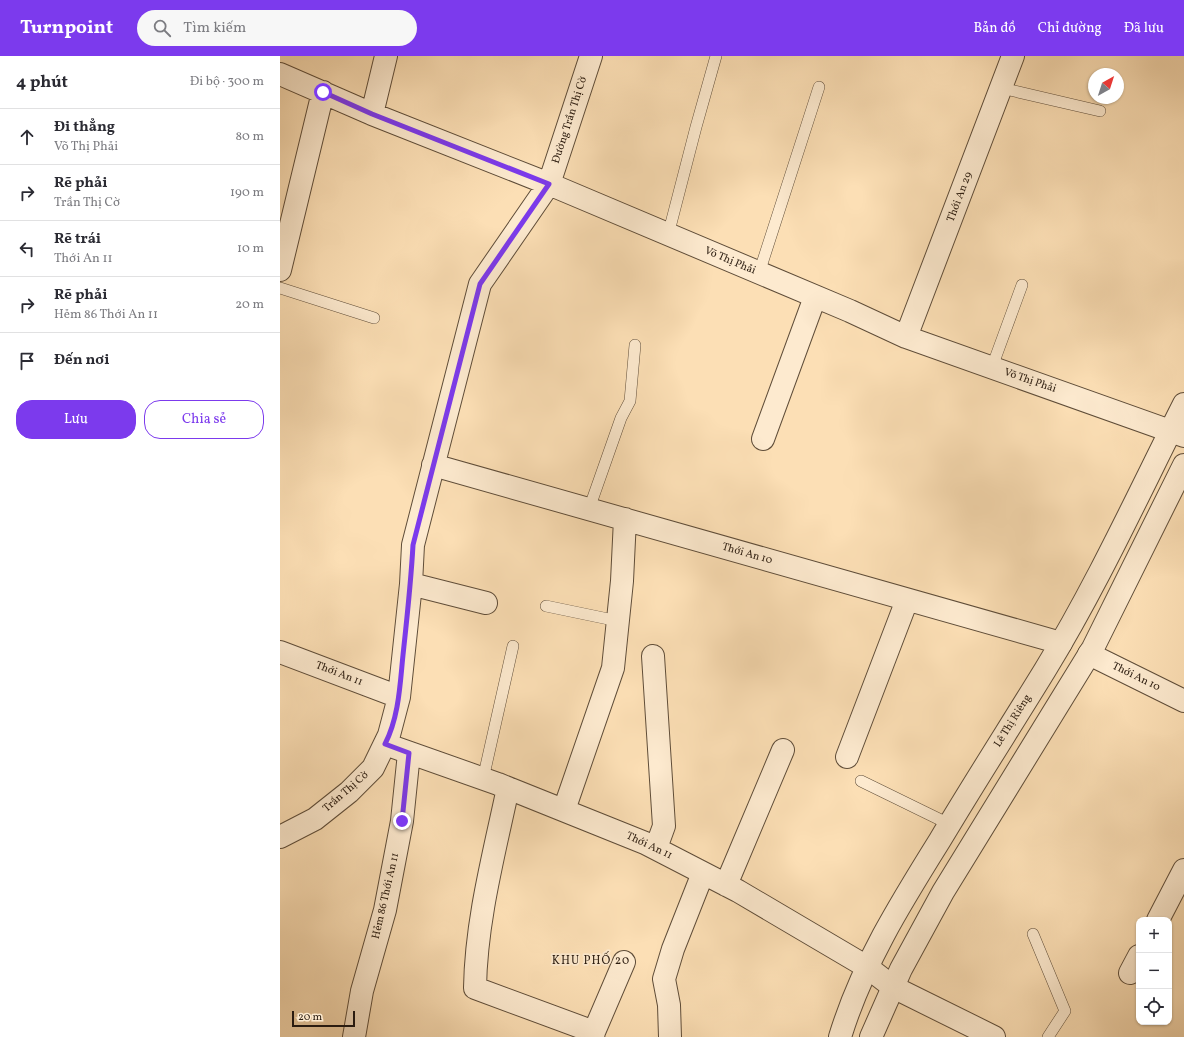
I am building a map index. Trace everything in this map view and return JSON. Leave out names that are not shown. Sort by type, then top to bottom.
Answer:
[{"type":"street","points":[[372,114],[386,56]]},
{"type":"street","name":"Đường Trần Thị Cờ","points":[[549,184],[591,56]]},
{"type":"street","name":"Thới An 29","points":[[906,337],[1013,56]]},
{"type":"street","name":"Võ Thị Phải","points":[[280,74],[372,114],[549,184],[906,337],[1177,433]]},
{"type":"street","points":[[280,270],[323,92]]},
{"type":"street","name":"Trần Thị Cờ","points":[[280,838],[314,819],[349,792],[373,768],[390,736],[399,697],[411,584],[413,545],[480,284],[549,184]]},
{"type":"street","points":[[763,440],[815,297]]},
{"type":"street","name":"Lê Thị Riêng","points":[[840,1037],[866,967],[949,824],[1061,644],[1177,433],[1184,404]]},
{"type":"street","name":"Thới An 10","points":[[433,465],[1061,644]]},
{"type":"street","points":[[871,1037],[893,987],[943,892],[1089,654],[1184,465]]},
{"type":"street","points":[[564,810],[613,668],[622,581],[625,519]]},
{"type":"street","points":[[411,584],[486,603]]},
{"type":"street","points":[[847,757],[907,600]]},
{"type":"street","name":"Thới An 11","points":[[280,652],[399,697]]},
{"type":"street","name":"Thới An 10","points":[[1089,654],[1184,701]]},
{"type":"street","points":[[653,656],[664,826],[656,848]]},
{"type":"street","name":"Thới An 11","points":[[385,744],[508,788],[656,848],[726,885],[866,967],[893,987],[994,1037]]},
{"type":"street","points":[[726,885],[783,750]]},
{"type":"street","name":"Hẻm 86 Thới An 11","points":[[354,1037],[362,991],[385,910],[402,821],[409,753]]},
{"type":"street","points":[[508,788],[487,888],[476,966],[475,988],[593,1035],[624,962]]},
{"type":"street","points":[[1160,917],[1184,870]]},
{"type":"street","points":[[670,1037],[669,1005],[664,979],[673,949],[704,873]]},
{"type":"lane","points":[[668,235],[716,56]]},
{"type":"lane","points":[[759,273],[819,87]]},
{"type":"lane","points":[[1001,88],[1100,111]]},
{"type":"lane","points":[[992,367],[1022,285]]},
{"type":"lane","points":[[280,288],[374,318]]},
{"type":"lane","points":[[589,509],[621,418],[630,401],[635,345]]},
{"type":"lane","points":[[546,606],[618,621]]},
{"type":"lane","points":[[484,779],[513,646]]},
{"type":"lane","points":[[861,781],[949,824]]},
{"type":"lane","points":[[1033,934],[1065,1011],[1048,1037]]},
{"type":"district","name":"KHU PHỐ 20","points":[[591,961]]},
{"type":"route","points":[[323,92],[372,114],[549,184],[480,284],[413,545],[411,584],[399,697],[390,736],[385,744],[409,753],[402,821]]}]
